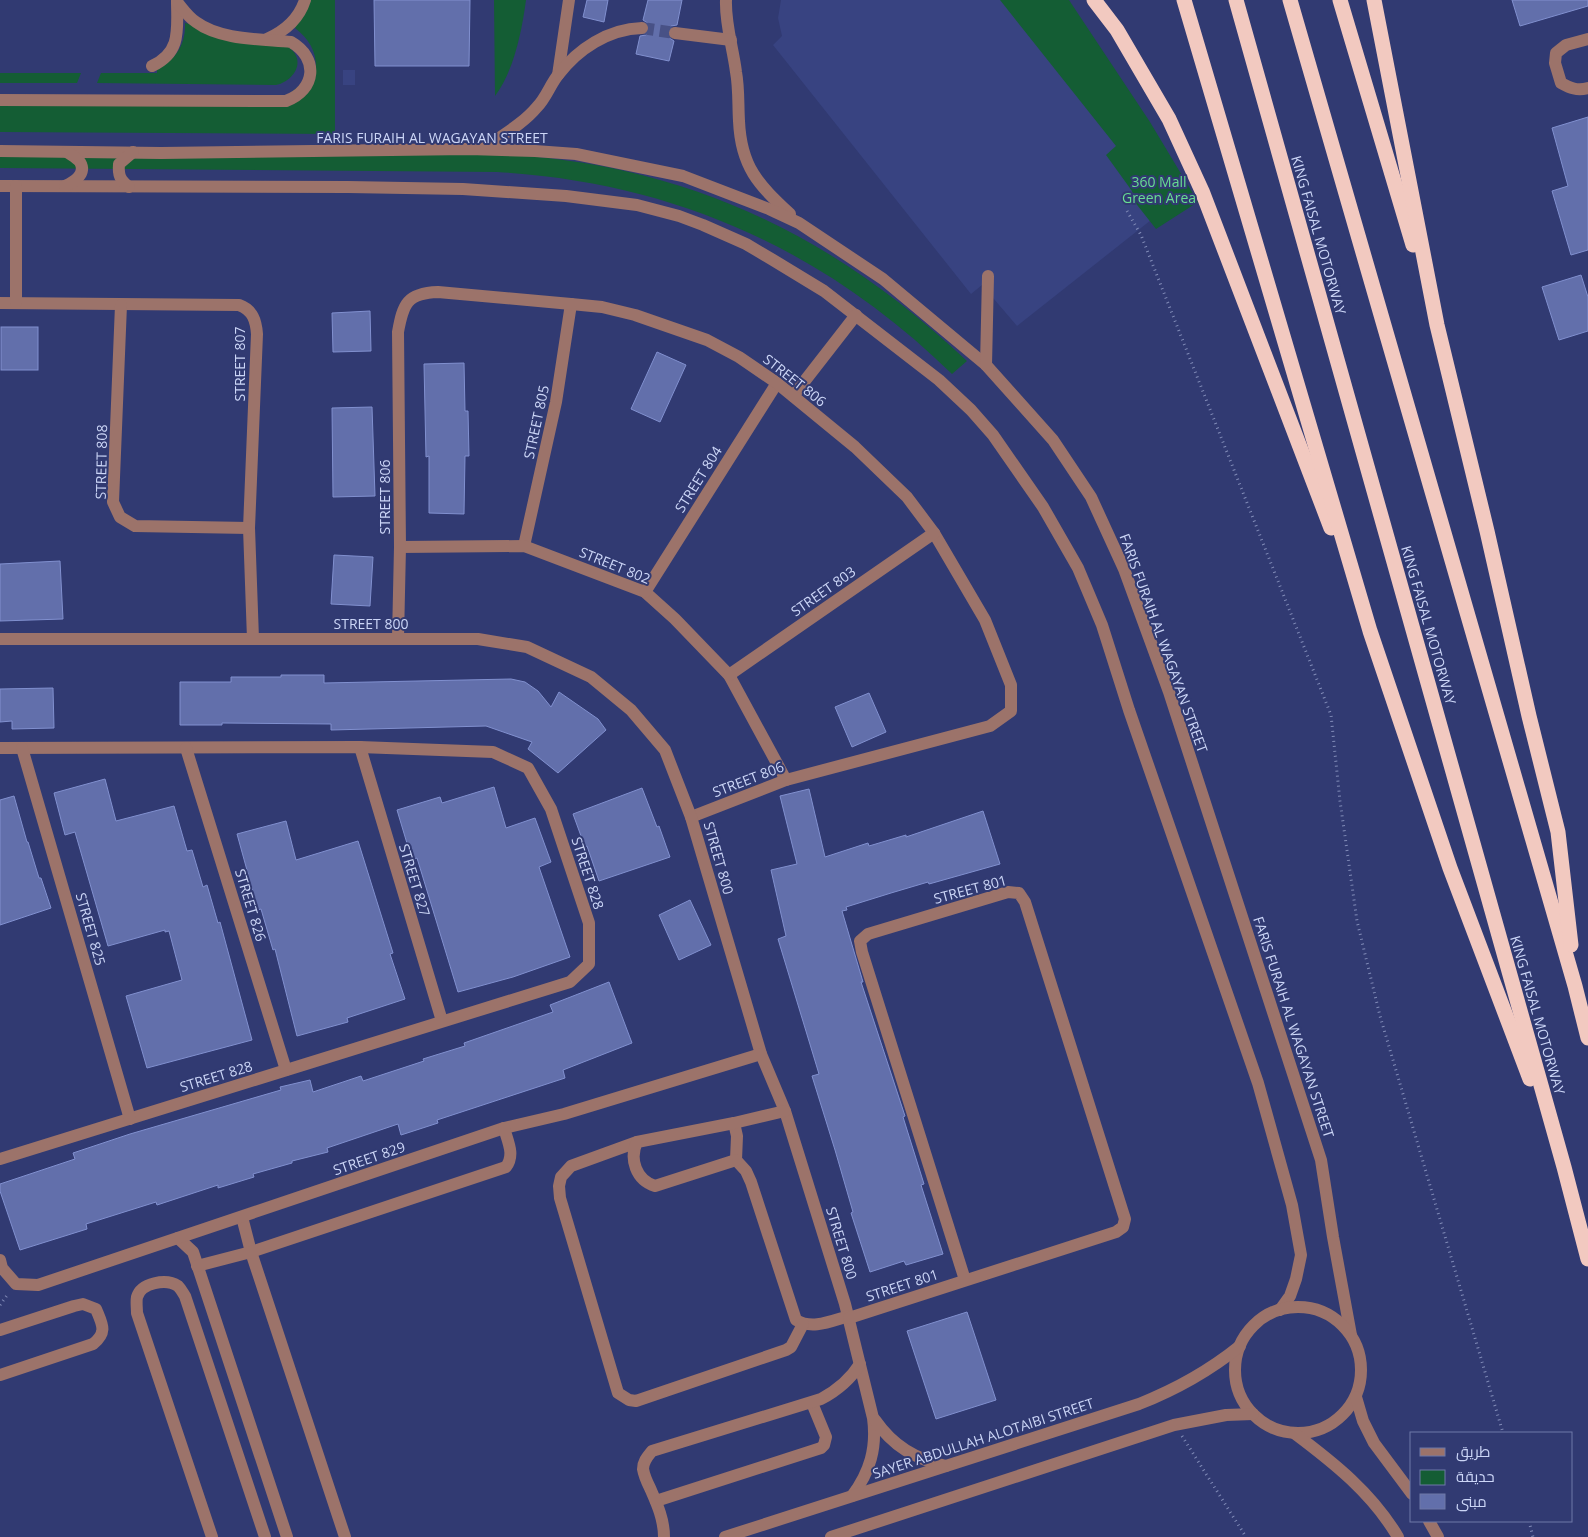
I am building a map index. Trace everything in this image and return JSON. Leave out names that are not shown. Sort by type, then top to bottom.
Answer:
[{"type":"highway","points":[[1094,0],[1117,30],[1169,119],[1202,191],[1370,631]]},
{"type":"highway","points":[[1184,0],[1370,631],[1450,868],[1564,1167]]},
{"type":"highway","name":"KING FAISAL MOTORWAY","points":[[1236,0],[1564,1167],[1588,1259]]},
{"type":"highway","points":[[1290,0],[1575,986],[1588,1038]]},
{"type":"highway","points":[[1340,0],[1437,325]]},
{"type":"highway","points":[[1374,0],[1437,325],[1558,832],[1575,986]]},
{"type":"street","points":[[267,39],[279,34],[297,17],[305,0]]},
{"type":"street","points":[[558,75],[569,0]]},
{"type":"street","points":[[726,0],[727,21],[738,87],[739,132],[746,159],[751,171],[765,191],[799,223]]},
{"type":"street","points":[[0,100],[286,101],[295,98],[303,91],[311,73],[310,63],[300,46],[291,42],[220,34],[195,22],[177,1]]},
{"type":"street","points":[[152,66],[168,56],[173,49],[176,40],[177,1]]},
{"type":"street","points":[[482,149],[532,112],[545,98],[558,75],[579,54],[598,40],[620,30],[642,28]]},
{"type":"street","points":[[675,33],[731,40]]},
{"type":"street","points":[[1588,39],[1566,45],[1556,53],[1555,63],[1561,82],[1572,89],[1582,90],[1588,88]]},
{"type":"street","name":"FARIS FURAIH AL WAGAYAN STREET","points":[[0,151],[133,152],[482,149],[576,154],[683,176],[769,209],[799,223],[882,279],[986,365],[1058,448],[1091,497],[1124,570],[1172,701],[1321,1160],[1351,1335]]},
{"type":"street","points":[[63,187],[78,178],[81,171],[79,160],[67,152]]},
{"type":"street","points":[[129,187],[118,174],[118,164],[133,152]]},
{"type":"street","points":[[0,186],[463,189],[566,196],[637,205],[679,216],[746,244],[798,274],[856,315],[939,380],[971,410],[993,435],[1043,507],[1082,577],[1102,626],[1129,710],[1255,1074],[1292,1205],[1301,1255],[1290,1296],[1280,1310]]},
{"type":"street","points":[[16,186],[16,303]]},
{"type":"street","points":[[986,365],[988,276]]},
{"type":"street","name":"STREET 806","points":[[398,638],[400,546],[398,332],[404,307],[412,298],[421,293],[438,292],[602,307],[635,315],[707,340],[739,357],[793,396],[855,448],[907,497],[934,533],[985,620],[1011,685],[1011,712],[990,726],[786,780],[691,817]]},
{"type":"street","name":"STREET 807","points":[[0,303],[239,305],[245,307],[254,318],[257,334],[249,528],[253,639]]},
{"type":"street","name":"STREET 808","points":[[121,304],[114,502],[120,517],[135,526],[249,528]]},
{"type":"street","name":"STREET 805","points":[[524,546],[556,402],[571,304]]},
{"type":"street","points":[[793,396],[856,315]]},
{"type":"street","name":"STREET 804","points":[[645,592],[777,383]]},
{"type":"street","name":"STREET 803","points":[[729,675],[934,533]]},
{"type":"street","name":"STREET 802","points":[[400,546],[524,546],[645,592],[675,619],[729,675],[786,780]]},
{"type":"street","name":"STREET 800","points":[[0,639],[478,639],[527,648],[591,677],[631,710],[665,750],[691,817],[761,1054],[785,1111],[849,1317],[873,1418],[875,1441],[871,1464],[852,1496]]},
{"type":"street","name":"STREET 828","points":[[0,748],[360,747],[493,752],[528,768],[551,809],[589,924],[589,964],[570,982],[0,1159]]},
{"type":"street","name":"STREET 827","points":[[360,747],[442,1021]]},
{"type":"street","name":"STREET 825","points":[[22,748],[130,1119]]},
{"type":"street","name":"STREET 826","points":[[186,748],[286,1070]]},
{"type":"street","name":"STREET 801","points":[[802,1324],[812,1325],[849,1317],[1116,1232],[1123,1227],[1124,1219],[1025,902],[1019,893],[1008,892],[868,934],[860,941],[965,1280]]},
{"type":"street","name":"STREET 829","points":[[0,1260],[2,1268],[16,1284],[38,1285],[504,1128],[564,1114],[761,1054]]},
{"type":"street","points":[[734,1123],[737,1136],[736,1160],[746,1172],[751,1182],[796,1320],[802,1324],[791,1347],[786,1350],[636,1401],[629,1400],[618,1393],[560,1198],[559,1186],[561,1178],[571,1166],[637,1142],[785,1111]]},
{"type":"street","points":[[197,1266],[252,1252],[506,1168],[511,1162],[512,1155],[504,1128]]},
{"type":"street","points":[[637,1142],[633,1156],[638,1173],[645,1182],[655,1186],[736,1160]]},
{"type":"street","points":[[242,1216],[345,1537]]},
{"type":"street","points":[[178,1238],[192,1252],[287,1537]]},
{"type":"street","points":[[212,1537],[137,1313],[137,1296],[143,1288],[157,1282],[170,1283],[179,1287],[185,1296],[265,1537]]},
{"type":"street","points":[[0,1330],[83,1304],[96,1309],[102,1325],[100,1339],[93,1344],[0,1375]]},
{"type":"street","points":[[1300,1308],[1320,1311],[1337,1320],[1351,1335],[1360,1355],[1361,1376],[1356,1397],[1345,1412],[1330,1425],[1313,1432],[1294,1433],[1271,1427],[1253,1414],[1242,1399],[1236,1382],[1236,1363],[1240,1346],[1250,1330],[1264,1318],[1280,1310],[1300,1308]]},
{"type":"street","name":"SAYER ABDULLAH ALOTAIBI STREET","points":[[724,1537],[1139,1404],[1205,1372],[1240,1346]]},
{"type":"street","points":[[664,1537],[664,1523],[644,1468],[652,1451],[812,1403],[840,1388],[848,1381],[860,1364]]},
{"type":"street","points":[[1356,1397],[1363,1421],[1374,1443],[1410,1491]]},
{"type":"street","points":[[656,1501],[821,1448],[826,1437],[812,1403]]},
{"type":"street","points":[[831,1537],[1174,1425],[1226,1415],[1253,1414]]},
{"type":"street","name":"STREET 800","points":[[873,1418],[892,1441],[904,1450],[917,1458],[946,1466]]},
{"type":"street","points":[[1294,1433],[1355,1482],[1373,1501],[1398,1537]]},
{"type":"street","points":[[1430,1522],[1438,1537]]},
{"type":"path","points":[[1127,211],[1141,235],[1331,715],[1340,801],[1357,920],[1380,1016],[1503,1432]]},
{"type":"path","points":[[1174,1425],[1246,1537]]},
{"type":"path","points":[[1528,1522],[1533,1537]]},
{"type":"shaded area","points":[[781,0],[1005,0],[1165,209],[1017,326],[982,285],[971,294],[773,45],[782,36],[778,18]]},
{"type":"shaded area","points":[[343,70],[355,70],[355,85],[343,85]]},
{"type":"green space","points":[[308,0],[335,0],[335,134],[0,132],[0,103],[277,104],[316,72],[312,47],[295,28]]},
{"type":"green space","points":[[494,0],[526,0],[512,63],[502,86],[495,96]]},
{"type":"green space","name":"360 Mall Green Area","points":[[1000,0],[1069,0],[1150,122],[1198,202],[1156,229],[1134,201],[1132,191],[1106,155],[1116,146]]},
{"type":"green space","points":[[185,23],[283,43],[296,56],[298,62],[295,72],[287,80],[276,85],[97,83],[101,73],[157,73],[157,69],[170,61],[182,44]]},
{"type":"green space","points":[[0,73],[81,73],[77,83],[0,83]]},
{"type":"green space","points":[[0,149],[498,153],[562,160],[625,171],[674,184],[721,201],[766,220],[809,242],[890,296],[967,361],[952,374],[903,330],[852,292],[799,258],[743,230],[685,208],[625,190],[562,178],[497,172],[0,168]]},
{"type":"building","points":[[374,0],[470,0],[469,66],[375,66]]},
{"type":"building","points":[[587,0],[608,0],[604,22],[583,17]]},
{"type":"building","points":[[648,0],[682,0],[677,25],[671,26],[667,32],[668,37],[674,41],[669,61],[636,54],[640,36],[646,35],[650,31],[649,24],[643,20]]},
{"type":"building","points":[[1512,0],[1588,0],[1588,6],[1520,26]]},
{"type":"building","points":[[1588,117],[1588,250],[1571,255],[1552,191],[1568,186],[1552,128]]},
{"type":"building","points":[[1581,275],[1588,297],[1588,331],[1559,340],[1542,287]]},
{"type":"building","points":[[370,311],[371,351],[333,352],[332,313]]},
{"type":"building","points":[[1,327],[38,327],[38,370],[1,370]]},
{"type":"building","points":[[657,352],[686,365],[660,422],[631,409]]},
{"type":"building","points":[[464,363],[465,411],[468,411],[469,456],[465,456],[464,514],[429,513],[429,456],[426,457],[424,364]]},
{"type":"building","points":[[372,407],[375,496],[333,497],[332,408]]},
{"type":"building","points":[[334,555],[373,557],[370,606],[331,604]]},
{"type":"building","points":[[60,561],[63,619],[0,621],[0,564]]},
{"type":"building","points":[[281,675],[324,675],[324,683],[511,679],[525,682],[538,691],[551,707],[559,692],[598,719],[606,730],[558,773],[528,749],[532,742],[486,726],[331,730],[331,724],[222,723],[222,725],[180,725],[180,682],[231,682],[231,677],[281,677]]},
{"type":"building","points":[[53,688],[54,728],[12,729],[12,721],[0,722],[0,689]]},
{"type":"building","points":[[869,693],[886,732],[852,747],[835,707]]},
{"type":"building","points":[[105,779],[116,821],[174,806],[187,851],[192,850],[203,887],[207,885],[218,923],[220,922],[252,1040],[147,1068],[126,996],[182,980],[169,931],[165,932],[165,930],[108,946],[75,832],[65,835],[54,793]]},
{"type":"building","points":[[494,787],[506,828],[535,818],[551,862],[539,867],[570,957],[513,977],[458,992],[417,858],[412,860],[397,810],[440,797],[442,803]]},
{"type":"building","points":[[642,788],[670,857],[599,881],[573,814]]},
{"type":"building","points":[[809,789],[825,857],[868,843],[869,846],[906,835],[906,837],[983,811],[1000,864],[891,893],[846,907],[847,910],[842,911],[863,982],[861,982],[905,1116],[903,1117],[924,1184],[921,1185],[943,1254],[906,1265],[904,1261],[870,1272],[812,1076],[819,1074],[778,939],[786,936],[771,870],[797,864],[780,796]]},
{"type":"building","points":[[14,796],[27,842],[51,908],[0,925],[0,800]]},
{"type":"building","points":[[286,821],[296,860],[358,841],[393,953],[390,954],[405,999],[347,1018],[348,1022],[297,1036],[275,949],[273,950],[261,909],[258,910],[237,834]]},
{"type":"building","points":[[690,900],[711,945],[679,960],[659,915]]},
{"type":"building","points":[[609,982],[632,1043],[563,1070],[565,1078],[437,1120],[438,1123],[401,1135],[398,1124],[327,1148],[328,1152],[253,1174],[254,1177],[218,1188],[218,1185],[157,1205],[156,1202],[86,1224],[87,1229],[20,1250],[0,1191],[0,1184],[75,1159],[73,1153],[130,1134],[281,1090],[280,1087],[310,1080],[313,1092],[361,1076],[363,1081],[424,1061],[423,1059],[465,1046],[464,1043],[553,1012],[550,1005]]},
{"type":"building","points":[[967,1312],[996,1400],[936,1419],[907,1331]]},
{"type":"tunnel","points":[[642,28],[675,33]]}]
